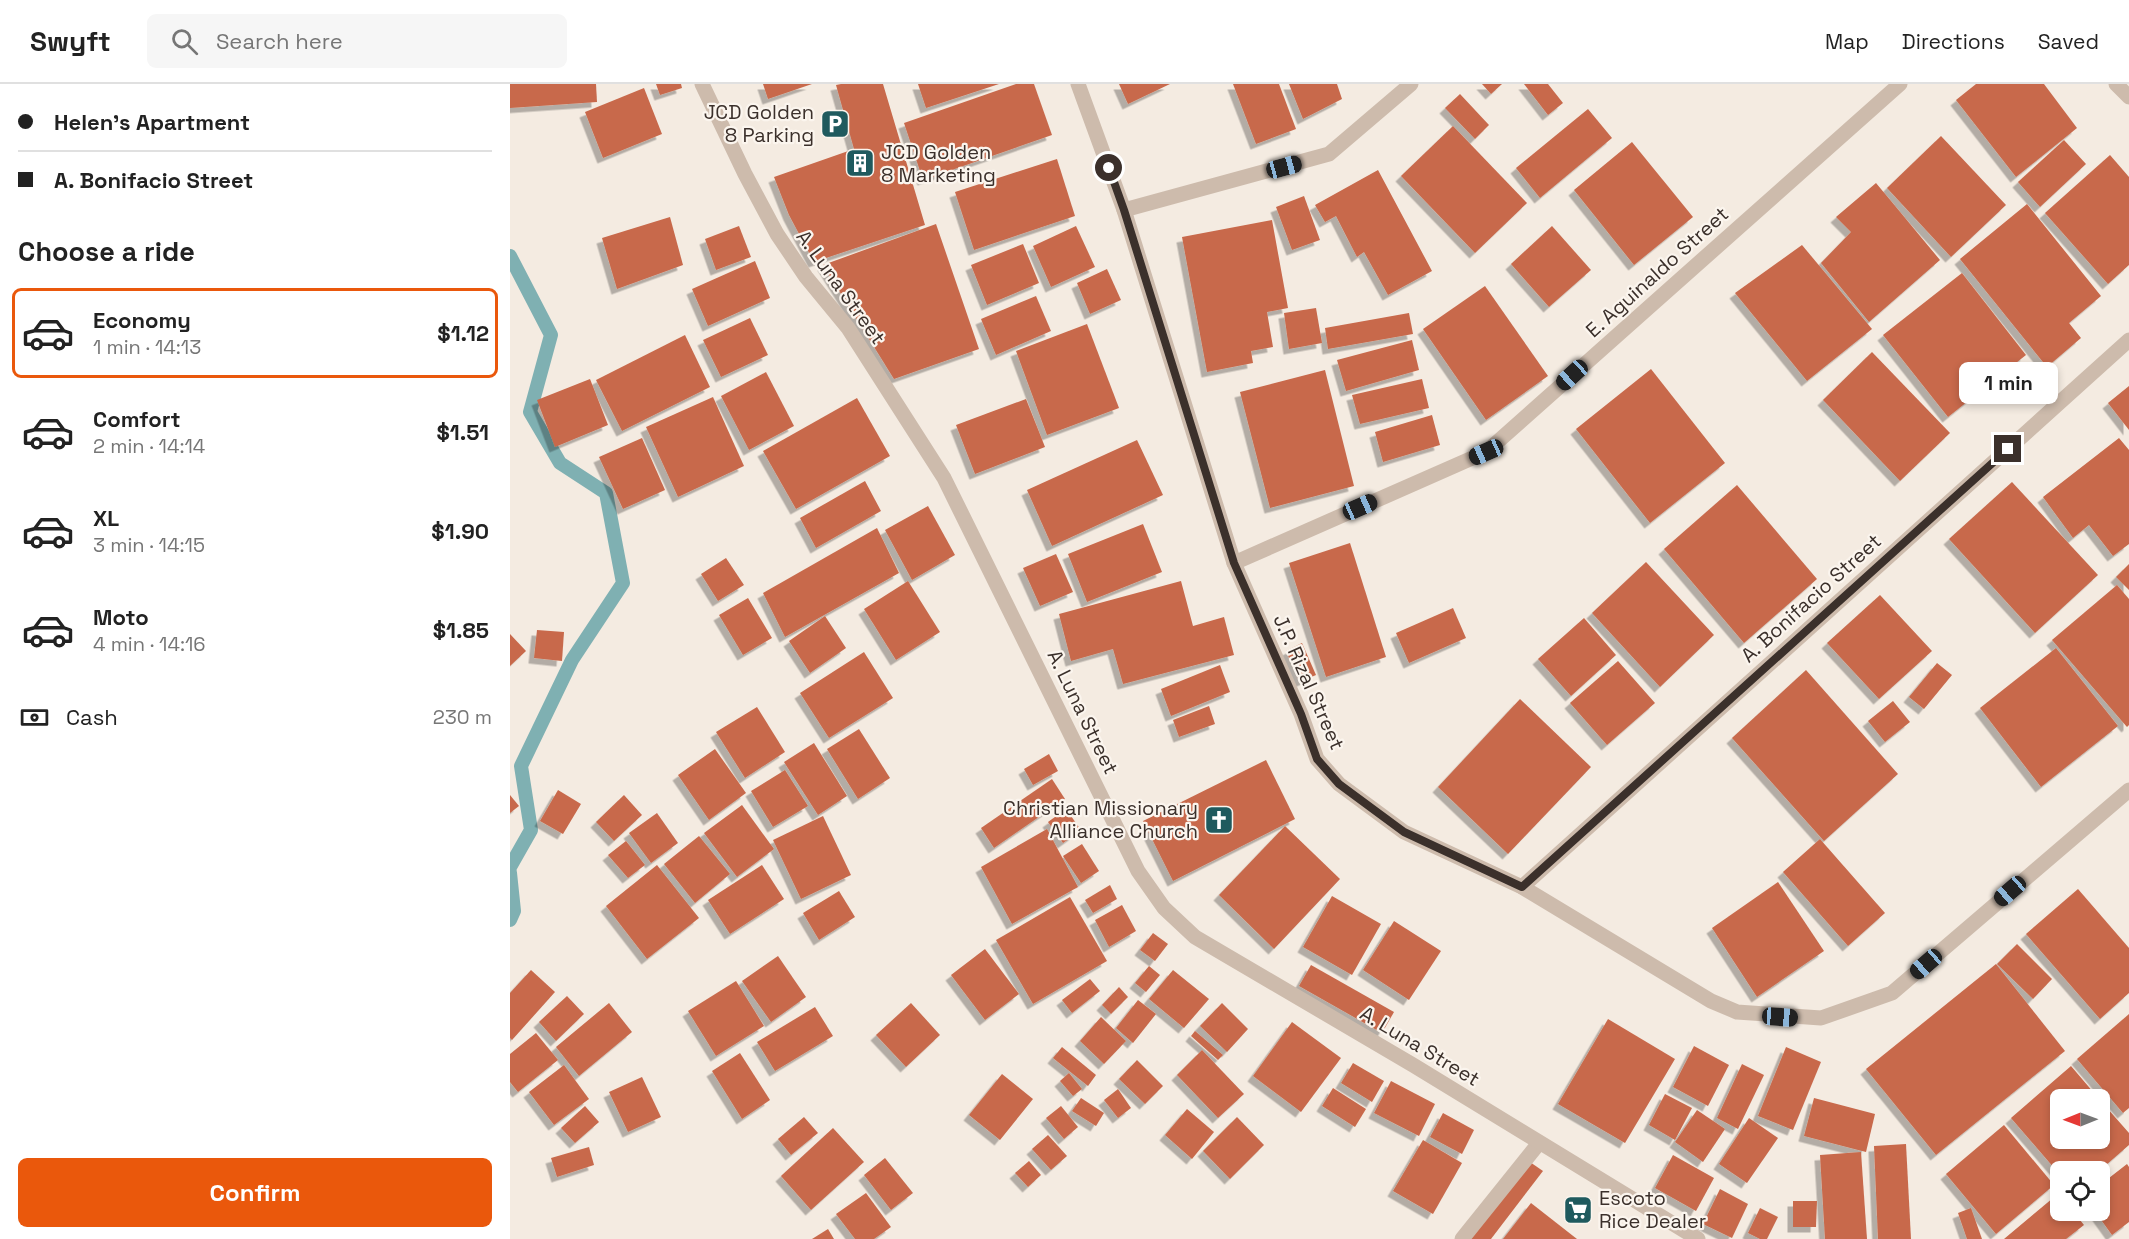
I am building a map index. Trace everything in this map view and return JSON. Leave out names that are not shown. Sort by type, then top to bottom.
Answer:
[{"type":"street","name":"A. Luna Street","points":[[702,84],[777,234],[806,277],[848,328],[944,478],[1138,871],[1164,908],[1195,937],[1413,1065],[1698,1239]]},
{"type":"street","name":"J.P. Rizal Street","points":[[1078,84],[1124,210],[1234,563],[1301,714],[1317,759],[1339,784],[1404,832],[1522,887],[1711,1001],[1737,1012],[1821,1018],[1892,993],[2129,790]]},
{"type":"street","points":[[1124,210],[1329,154],[1411,84]]},
{"type":"street","name":"E. Aguinaldo Street","points":[[1234,563],[1486,452],[1900,84]]},
{"type":"street","points":[[2116,84],[2129,97]]},
{"type":"street","name":"A. Bonifacio Street","points":[[1522,887],[2129,340]]},
{"type":"street","points":[[1462,1239],[1539,1143]]},
{"type":"building","points":[[510,84],[596,84],[597,102],[510,108]]},
{"type":"building","points":[[656,84],[681,84],[682,88],[660,95]]},
{"type":"building","points":[[763,84],[812,84],[768,99]]},
{"type":"building","name":"JCD Golden 8 Marketing","points":[[883,84],[925,225],[814,262],[789,215],[774,177],[854,149],[836,85]]},
{"type":"building","points":[[918,84],[999,84],[926,108]]},
{"type":"building","points":[[1016,84],[1034,84],[1052,135],[923,180],[904,123]]},
{"type":"building","points":[[1119,84],[1170,84],[1128,104]]},
{"type":"building","points":[[1233,84],[1279,84],[1296,129],[1256,144]]},
{"type":"building","points":[[1289,84],[1337,84],[1342,99],[1303,119]]},
{"type":"building","points":[[1482,84],[1502,84],[1491,94]]},
{"type":"building","points":[[1524,84],[1548,84],[1563,103],[1548,115]]},
{"type":"building","points":[[1976,84],[2044,84],[2077,128],[2016,177],[1956,100]]},
{"type":"building","points":[[644,88],[662,134],[603,158],[585,112]]},
{"type":"building","points":[[1460,94],[1489,125],[1475,139],[1445,108]]},
{"type":"building","points":[[1588,109],[1612,138],[1540,198],[1516,168]]},
{"type":"building","points":[[1453,126],[1527,203],[1475,253],[1401,176]]},
{"type":"building","points":[[1941,136],[2006,205],[1951,257],[1887,188]]},
{"type":"building","points":[[2064,140],[2086,164],[2040,207],[2018,182]]},
{"type":"building","points":[[1632,142],[1693,217],[1634,265],[1574,190]]},
{"type":"building","points":[[2110,155],[2129,177],[2129,265],[2108,284],[2045,213]]},
{"type":"building","points":[[1057,159],[1075,216],[974,250],[955,192]]},
{"type":"building","points":[[1378,170],[1432,271],[1388,295],[1364,252],[1357,257],[1336,216],[1325,222],[1315,205]]},
{"type":"building","points":[[1876,183],[1940,260],[1869,322],[1821,263],[1851,232],[1836,217]]},
{"type":"building","points":[[1304,196],[1320,240],[1292,250],[1276,207]]},
{"type":"building","points":[[2027,204],[2101,296],[2069,323],[2081,338],[2047,367],[1960,259]]},
{"type":"building","points":[[670,217],[683,265],[617,289],[602,238]]},
{"type":"building","points":[[1272,220],[1288,308],[1267,312],[1273,347],[1251,351],[1253,363],[1207,372],[1182,237]]},
{"type":"building","points":[[936,224],[979,349],[894,379],[823,265]]},
{"type":"building","points":[[739,226],[751,257],[716,270],[705,239]]},
{"type":"building","points":[[1076,226],[1095,267],[1051,287],[1033,246]]},
{"type":"building","points":[[1552,226],[1591,270],[1549,307],[1511,264]]},
{"type":"building","points":[[1023,244],[1039,283],[987,305],[971,265]]},
{"type":"building","points":[[1802,245],[1872,329],[1807,381],[1735,293]]},
{"type":"building","points":[[755,261],[770,298],[708,326],[692,289]]},
{"type":"building","points":[[1107,269],[1121,300],[1090,314],[1077,283]]},
{"type":"building","points":[[1962,273],[2026,355],[1948,417],[1883,335]]},
{"type":"building","points":[[1485,286],[1548,376],[1486,420],[1423,329]]},
{"type":"building","points":[[1036,296],[1051,331],[996,355],[981,319]]},
{"type":"building","points":[[1316,308],[1322,343],[1289,349],[1284,313]]},
{"type":"building","points":[[1409,313],[1413,334],[1328,349],[1325,328]]},
{"type":"building","points":[[750,318],[768,355],[721,377],[703,340]]},
{"type":"building","points":[[1087,324],[1119,408],[1047,435],[1016,351]]},
{"type":"building","points":[[685,335],[710,387],[622,431],[596,380]]},
{"type":"building","points":[[1412,340],[1419,370],[1346,391],[1337,360]]},
{"type":"building","points":[[1872,352],[1950,433],[1900,481],[1823,400]]},
{"type":"building","points":[[1651,369],[1725,463],[1650,523],[1576,429]]},
{"type":"building","points":[[1325,370],[1354,486],[1270,508],[1240,392]]},
{"type":"building","points":[[766,372],[794,426],[749,450],[721,396]]},
{"type":"building","points":[[590,379],[608,425],[555,447],[537,400]]},
{"type":"building","points":[[1422,379],[1429,408],[1360,424],[1352,395]]},
{"type":"building","points":[[2129,386],[2129,430],[2108,403]]},
{"type":"building","points":[[713,397],[744,466],[678,497],[646,427]]},
{"type":"building","points":[[857,398],[890,456],[796,509],[763,451]]},
{"type":"building","points":[[1026,399],[1045,447],[975,474],[956,425]]},
{"type":"building","points":[[1432,415],[1440,445],[1383,462],[1375,432]]},
{"type":"building","points":[[642,438],[665,490],[623,509],[599,457]]},
{"type":"building","points":[[2119,438],[2129,450],[2129,544],[2113,556],[2089,525],[2073,538],[2043,497]]},
{"type":"building","points":[[1137,440],[1163,495],[1052,546],[1027,490]]},
{"type":"building","points":[[865,481],[881,511],[816,548],[800,518]]},
{"type":"building","points":[[2012,482],[2098,575],[2035,633],[1949,539]]},
{"type":"building","points":[[1737,485],[1817,579],[1744,643],[1664,549]]},
{"type":"building","points":[[928,506],[955,555],[912,580],[885,530]]},
{"type":"building","points":[[1143,524],[1162,572],[1087,602],[1068,554]]},
{"type":"building","points":[[877,528],[899,573],[785,637],[763,593]]},
{"type":"building","points":[[1350,543],[1386,657],[1326,677],[1289,563]]},
{"type":"building","points":[[1056,554],[1073,592],[1040,606],[1023,568]]},
{"type":"building","points":[[726,558],[744,585],[718,601],[701,574]]},
{"type":"building","points":[[1646,562],[1714,635],[1660,687],[1592,613]]},
{"type":"building","points":[[2129,564],[2129,590],[2116,577]]},
{"type":"building","points":[[908,581],[940,632],[896,660],[864,609]]},
{"type":"building","points":[[1181,581],[1193,626],[1224,617],[1234,655],[1123,684],[1113,649],[1071,661],[1059,614]]},
{"type":"building","points":[[2117,585],[2129,599],[2129,725],[2127,727],[2052,640]]},
{"type":"building","points":[[1880,595],[1932,651],[1879,699],[1827,643]]},
{"type":"building","points":[[748,598],[772,638],[743,655],[719,615]]},
{"type":"building","points":[[1453,608],[1466,638],[1409,663],[1396,633]]},
{"type":"building","points":[[825,616],[846,648],[810,673],[789,641]]},
{"type":"building","points":[[1584,618],[1616,655],[1571,696],[1538,659]]},
{"type":"building","points":[[537,630],[564,632],[562,661],[534,658]]},
{"type":"building","points":[[510,634],[526,651],[510,666]]},
{"type":"building","points":[[1302,643],[1316,675],[1300,682],[1286,651]]},
{"type":"building","points":[[2056,648],[2118,726],[2041,787],[1980,708]]},
{"type":"building","points":[[864,652],[893,698],[829,738],[800,693]]},
{"type":"building","points":[[1618,661],[1655,703],[1607,745],[1570,703]]},
{"type":"building","points":[[1937,663],[1952,675],[1924,709],[1909,697]]},
{"type":"building","points":[[1220,665],[1230,692],[1171,716],[1161,689]]},
{"type":"building","points":[[1806,670],[1898,774],[1824,841],[1732,738]]},
{"type":"building","points":[[1520,699],[1591,767],[1508,854],[1438,787]]},
{"type":"building","points":[[1893,701],[1910,722],[1885,742],[1868,721]]},
{"type":"building","points":[[1209,706],[1215,724],[1179,737],[1173,720]]},
{"type":"building","points":[[757,707],[785,752],[745,778],[716,732]]},
{"type":"building","points":[[859,729],[890,778],[858,799],[827,749]]},
{"type":"building","points":[[814,743],[847,796],[818,815],[784,762]]},
{"type":"building","points":[[715,749],[746,793],[709,820],[678,775]]},
{"type":"building","points":[[1049,754],[1058,771],[1033,785],[1024,769]]},
{"type":"building","name":"Christian Missionary Alliance Church","points":[[1266,760],[1295,819],[1173,881],[1143,821]]},
{"type":"building","points":[[785,770],[808,806],[773,827],[751,791]]},
{"type":"building","points":[[1052,779],[1065,799],[994,848],[981,828]]},
{"type":"building","points":[[558,790],[581,804],[563,834],[540,821]]},
{"type":"building","points":[[510,795],[519,806],[510,813]]},
{"type":"building","points":[[624,795],[642,815],[614,841],[596,822]]},
{"type":"building","points":[[742,805],[774,849],[737,877],[704,833]]},
{"type":"building","points":[[1066,809],[1081,830],[1063,843],[1048,822]]},
{"type":"building","points":[[657,813],[678,843],[651,863],[629,833]]},
{"type":"building","points":[[823,816],[851,875],[801,899],[773,840]]},
{"type":"building","points":[[1285,826],[1340,879],[1274,949],[1219,895]]},
{"type":"building","points":[[1047,829],[1078,887],[1012,924],[981,867]]},
{"type":"building","points":[[699,836],[730,874],[695,903],[664,864]]},
{"type":"building","points":[[1820,839],[1885,913],[1848,946],[1783,872]]},
{"type":"building","points":[[626,841],[645,865],[628,878],[608,855]]},
{"type":"building","points":[[1082,844],[1099,871],[1081,883],[1063,856]]},
{"type":"building","points":[[657,865],[699,918],[647,959],[606,906]]},
{"type":"building","points":[[762,865],[784,899],[730,934],[708,900]]},
{"type":"building","points":[[1778,882],[1824,951],[1757,997],[1712,928]]},
{"type":"building","points":[[1110,885],[1117,899],[1093,913],[1085,900]]},
{"type":"building","points":[[2078,889],[2129,948],[2129,993],[2100,1019],[2026,934]]},
{"type":"building","points":[[839,891],[855,917],[819,940],[803,913]]},
{"type":"building","points":[[1332,896],[1381,924],[1352,975],[1303,947]]},
{"type":"building","points":[[1070,897],[1107,961],[1033,1004],[996,940]]},
{"type":"building","points":[[1122,905],[1136,931],[1109,947],[1095,920]]},
{"type":"building","points":[[1394,921],[1441,951],[1409,1000],[1363,970]]},
{"type":"building","points":[[1153,933],[1168,944],[1155,961],[1140,950]]},
{"type":"building","points":[[2017,944],[2052,979],[2033,999],[1997,964]]},
{"type":"building","points":[[985,949],[1019,994],[985,1020],[951,975]]},
{"type":"building","points":[[778,956],[806,997],[771,1022],[742,981]]},
{"type":"building","points":[[1996,964],[2065,1051],[1936,1155],[1866,1069]]},
{"type":"building","points":[[1311,965],[1394,1012],[1382,1033],[1299,986]]},
{"type":"building","points":[[1149,966],[1160,975],[1146,992],[1135,983]]},
{"type":"building","points":[[531,970],[555,992],[512,1040],[510,1038],[510,993]]},
{"type":"building","points":[[1173,970],[1209,999],[1184,1028],[1149,999]]},
{"type":"building","points":[[1090,979],[1100,991],[1072,1013],[1062,1000]]},
{"type":"building","points":[[736,981],[764,1026],[716,1056],[688,1011]]},
{"type":"building","points":[[1119,987],[1128,997],[1111,1014],[1102,1005]]},
{"type":"building","points":[[567,996],[584,1014],[556,1041],[539,1022]]},
{"type":"building","points":[[1138,1000],[1156,1014],[1133,1043],[1116,1028]]},
{"type":"building","points":[[609,1003],[632,1032],[579,1076],[556,1047]]},
{"type":"building","points":[[911,1003],[940,1035],[906,1067],[876,1035]]},
{"type":"building","points":[[1222,1003],[1248,1029],[1227,1052],[1200,1026]]},
{"type":"building","points":[[815,1007],[833,1036],[775,1071],[757,1042]]},
{"type":"building","points":[[2129,1014],[2129,1108],[2123,1113],[2110,1098],[2110,1089],[2103,1089],[2077,1059]]},
{"type":"building","points":[[1101,1017],[1126,1041],[1104,1064],[1080,1041]]},
{"type":"building","points":[[1608,1019],[1675,1059],[1625,1143],[1558,1104]]},
{"type":"building","points":[[1292,1022],[1341,1058],[1301,1112],[1253,1076]]},
{"type":"building","points":[[1195,1031],[1223,1055],[1218,1060],[1191,1036]]},
{"type":"building","points":[[536,1033],[558,1060],[518,1092],[510,1082],[510,1054]]},
{"type":"building","points":[[1694,1046],[1729,1065],[1708,1106],[1673,1087]]},
{"type":"building","points":[[1062,1047],[1096,1075],[1088,1086],[1053,1058]]},
{"type":"building","points":[[1786,1047],[1821,1062],[1793,1130],[1758,1116]]},
{"type":"building","points":[[1202,1050],[1244,1094],[1218,1118],[1177,1075]]},
{"type":"building","points":[[740,1053],[770,1100],[742,1119],[712,1071]]},
{"type":"building","points":[[1137,1060],[1163,1086],[1145,1104],[1119,1079]]},
{"type":"building","points":[[1353,1063],[1384,1081],[1372,1102],[1341,1083]]},
{"type":"building","points":[[1742,1064],[1764,1075],[1738,1129],[1717,1118]]},
{"type":"building","points":[[564,1065],[589,1099],[554,1125],[529,1092]]},
{"type":"building","points":[[2071,1066],[2091,1089],[2050,1089],[2050,1149],[2110,1149],[2110,1111],[2129,1133],[2129,1145],[2110,1162],[2050,1161],[2050,1163],[2011,1118]]},
{"type":"building","points":[[1069,1073],[1082,1089],[1073,1096],[1060,1081]]},
{"type":"building","points":[[1002,1074],[1033,1099],[1000,1140],[969,1115]]},
{"type":"building","points":[[642,1077],[661,1117],[628,1132],[609,1092]]},
{"type":"building","points":[[1391,1081],[1435,1104],[1419,1136],[1374,1113]]},
{"type":"building","points":[[1333,1088],[1366,1109],[1355,1127],[1322,1106]]},
{"type":"building","points":[[1118,1089],[1131,1108],[1118,1118],[1104,1100]]},
{"type":"building","points":[[1665,1094],[1692,1108],[1675,1140],[1649,1125]]},
{"type":"building","points":[[1081,1098],[1104,1113],[1096,1126],[1072,1111]]},
{"type":"building","points":[[1814,1098],[1875,1114],[1866,1152],[1804,1136]]},
{"type":"building","points":[[585,1106],[599,1122],[575,1143],[561,1128]]},
{"type":"building","points":[[1061,1106],[1078,1127],[1064,1139],[1046,1118]]},
{"type":"building","points":[[1187,1109],[1214,1132],[1192,1159],[1165,1135]]},
{"type":"building","points":[[1697,1110],[1725,1129],[1703,1162],[1675,1142]]},
{"type":"building","points":[[1443,1113],[1474,1130],[1462,1154],[1430,1137]]},
{"type":"building","points":[[804,1117],[818,1133],[791,1155],[778,1139]]},
{"type":"building","points":[[1237,1117],[1264,1145],[1230,1179],[1203,1151]]},
{"type":"building","points":[[1749,1118],[1778,1138],[1747,1183],[1719,1164]]},
{"type":"building","points":[[2004,1125],[2050,1180],[2050,1188],[1996,1234],[1946,1174]]},
{"type":"building","points":[[833,1128],[864,1162],[811,1210],[781,1176]]},
{"type":"building","points":[[1048,1135],[1067,1156],[1051,1170],[1032,1149]]},
{"type":"building","points":[[1423,1140],[1462,1163],[1433,1214],[1393,1191]]},
{"type":"building","points":[[1906,1144],[1911,1239],[1878,1239],[1874,1146]]},
{"type":"building","points":[[589,1147],[594,1165],[557,1177],[551,1158]]},
{"type":"building","points":[[1861,1152],[1867,1239],[1825,1239],[1820,1155]]},
{"type":"building","points":[[1673,1155],[1714,1178],[1696,1211],[1655,1188]]},
{"type":"building","points":[[885,1158],[913,1193],[891,1210],[864,1175]]},
{"type":"building","points":[[1527,1160],[1543,1171],[1491,1239],[1466,1239]]},
{"type":"building","points":[[1029,1161],[1041,1175],[1028,1187],[1015,1173]]},
{"type":"building","points":[[2127,1164],[2129,1167],[2129,1222],[2112,1235],[2102,1221],[2110,1221],[2110,1177]]},
{"type":"building","points":[[1720,1189],[1748,1204],[1732,1238],[1703,1224]]},
{"type":"building","points":[[866,1193],[891,1227],[874,1239],[855,1239],[836,1214]]},
{"type":"building","points":[[1793,1201],[1817,1201],[1816,1227],[1793,1227]]},
{"type":"building","points":[[2050,1201],[2050,1221],[2081,1221],[2084,1225],[2066,1239],[2004,1239]]},
{"type":"building","points":[[1531,1203],[1577,1239],[1503,1239]]},
{"type":"building","points":[[1760,1208],[1778,1217],[1767,1239],[1760,1239],[1748,1233]]},
{"type":"building","points":[[1971,1208],[1982,1239],[1967,1239],[1958,1213]]},
{"type":"building","points":[[828,1229],[834,1239],[812,1239]]},
{"type":"waterway","points":[[510,256],[551,335],[530,412],[560,463],[606,493],[623,583],[572,660],[521,766],[531,830],[510,867]]},
{"type":"waterway","points":[[510,873],[514,911],[510,920]]},
{"type":"place","name":"JCD Golden 8 Parking","points":[[835,124]]},
{"type":"place","name":"JCD Golden 8 Marketing","points":[[860,163]]},
{"type":"place","name":"Christian Missionary Alliance Church","points":[[1219,820]]},
{"type":"place","name":"Escoto Rice Dealer","points":[[1578,1210]]},
{"type":"route","points":[[1109,168],[1234,563],[1301,714],[1317,759],[1339,784],[1404,832],[1522,887],[2008,449]]}]
